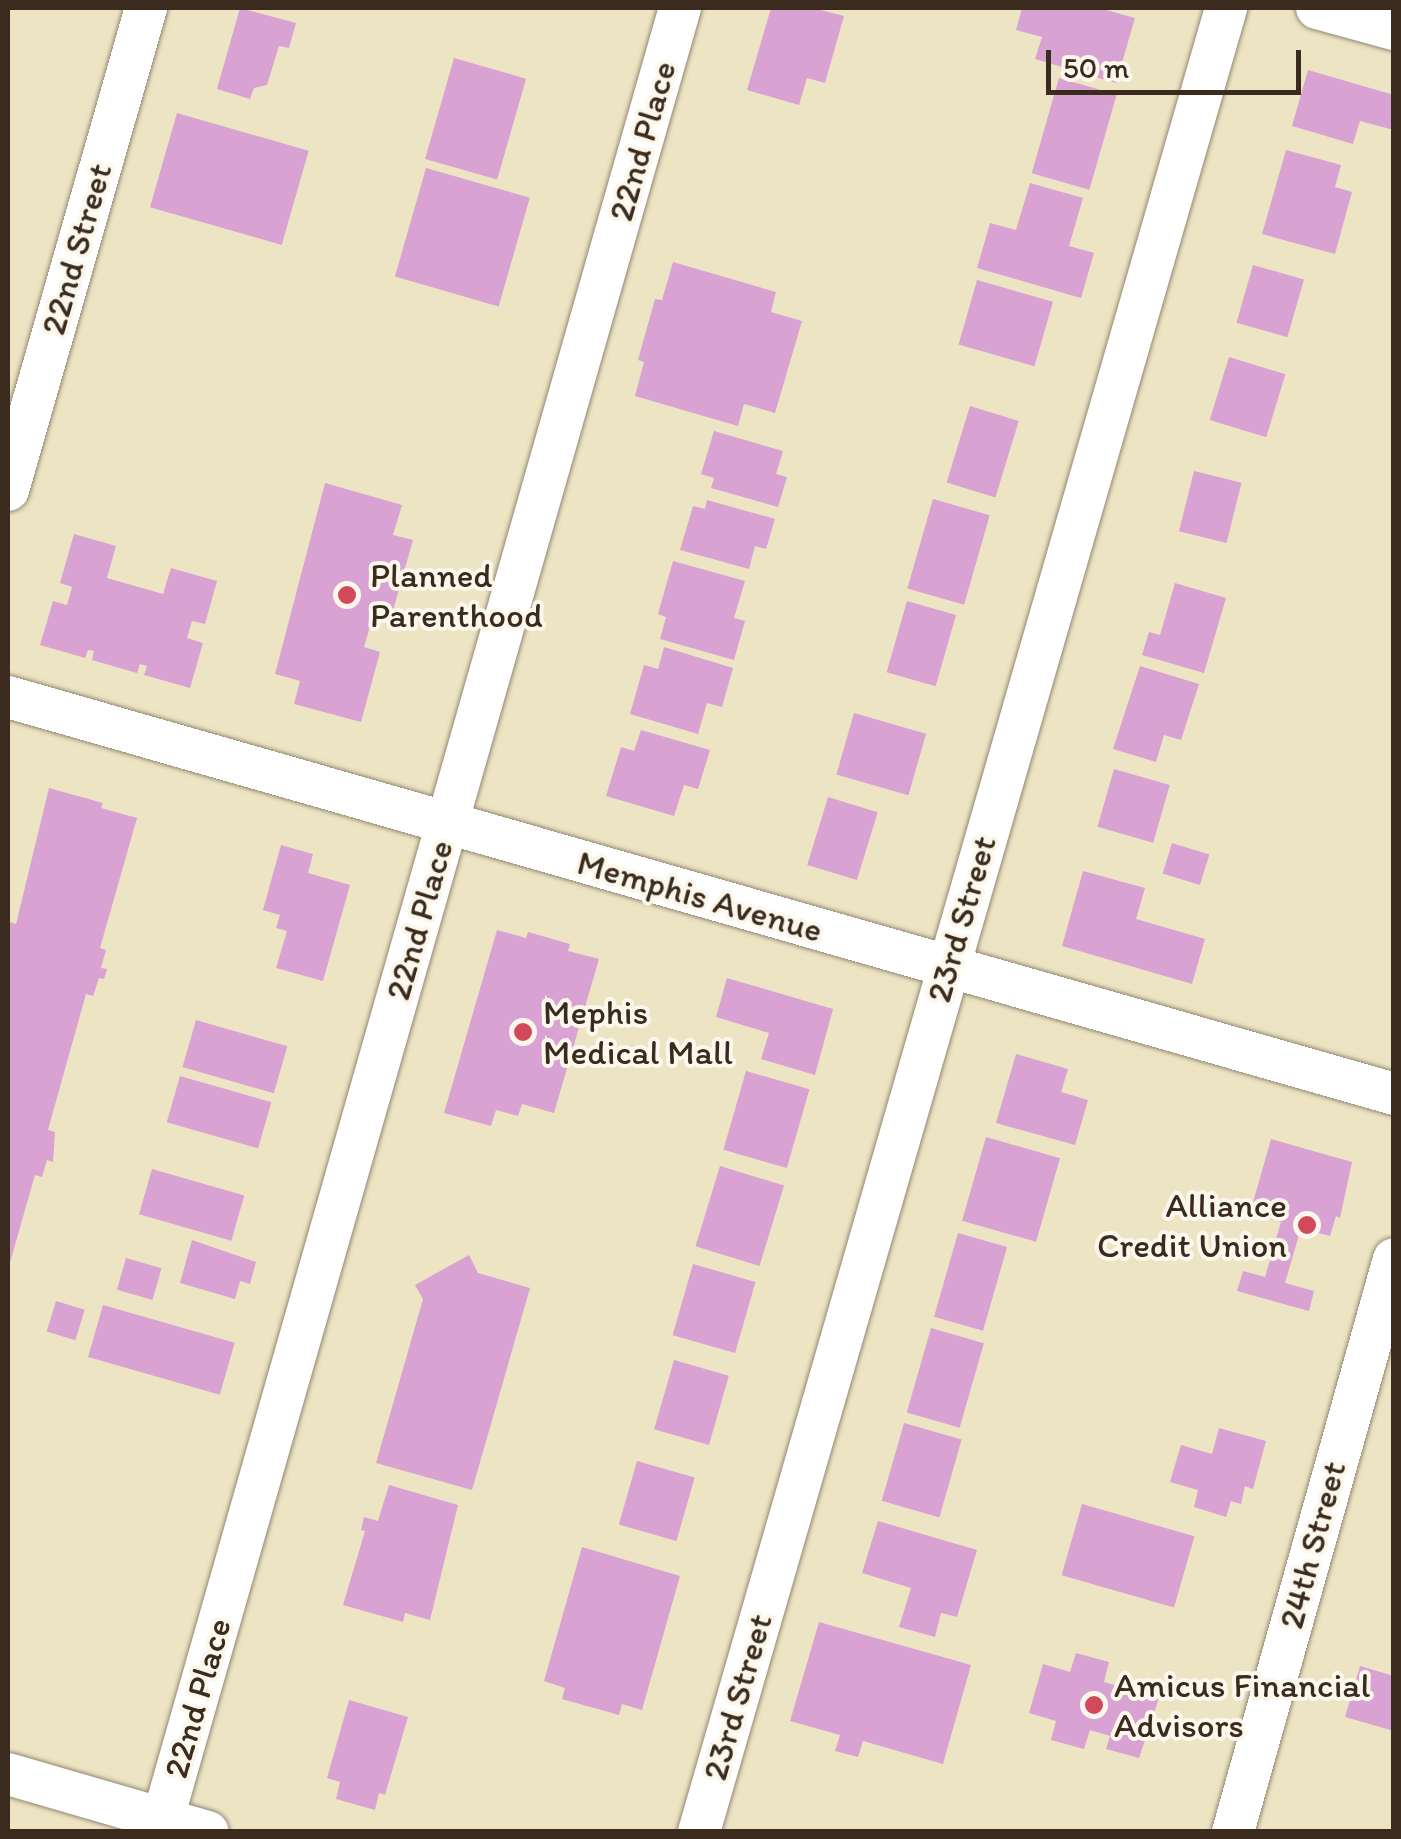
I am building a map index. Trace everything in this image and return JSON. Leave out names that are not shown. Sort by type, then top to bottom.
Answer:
[{"type":"street","name":"22nd Street","points":[[8,490],[146,8]]},
{"type":"street","name":"22nd Place","points":[[161,1825],[680,8]]},
{"type":"street","name":"23rd Street","points":[[699,1832],[1226,8]]},
{"type":"street","points":[[1317,8],[1394,30]]},
{"type":"street","name":"Memphis Avenue","points":[[8,697],[1394,1094]]},
{"type":"street","name":"24th Street","points":[[1233,1832],[1394,1259]]},
{"type":"street","points":[[8,1774],[161,1825],[208,1832]]},
{"type":"building","points":[[240,8],[296,23],[289,48],[279,46],[267,85],[254,88],[250,99],[217,89]]},
{"type":"building","points":[[771,8],[813,8],[844,16],[825,83],[807,78],[799,105],[747,90]]},
{"type":"building","points":[[1022,8],[1099,8],[1135,18],[1116,83],[1035,59],[1042,37],[1016,30]]},
{"type":"building","points":[[454,58],[526,79],[497,180],[425,159]]},
{"type":"building","points":[[1308,70],[1394,95],[1394,130],[1360,121],[1353,144],[1292,126]]},
{"type":"building","points":[[1059,78],[1117,95],[1089,190],[1032,173]]},
{"type":"building","points":[[177,113],[309,151],[282,245],[150,207]]},
{"type":"building","points":[[1286,150],[1341,165],[1335,187],[1352,192],[1335,254],[1262,234]]},
{"type":"building","points":[[426,168],[530,198],[499,306],[395,277]]},
{"type":"building","points":[[1030,183],[1083,198],[1069,246],[1094,253],[1081,298],[977,268],[990,223],[1016,230]]},
{"type":"building","points":[[673,262],[776,292],[771,312],[802,321],[775,413],[744,404],[738,426],[635,396],[644,362],[638,360],[655,299],[662,300]]},
{"type":"building","points":[[1253,265],[1304,280],[1287,337],[1236,323]]},
{"type":"building","points":[[977,280],[1053,302],[1034,366],[959,344]]},
{"type":"building","points":[[1229,357],[1285,374],[1266,437],[1210,420]]},
{"type":"building","points":[[970,406],[1019,421],[995,497],[947,483]]},
{"type":"building","points":[[714,431],[783,451],[776,474],[787,477],[778,507],[711,488],[714,478],[701,474]]},
{"type":"building","points":[[1194,471],[1242,483],[1227,543],[1179,531]]},
{"type":"building","name":"Planned Parenthood","points":[[325,483],[402,505],[393,535],[413,540],[390,621],[373,616],[364,647],[380,652],[361,722],[294,704],[300,681],[275,674]]},
{"type":"building","points":[[933,499],[990,515],[964,605],[907,588]]},
{"type":"building","points":[[707,500],[775,519],[766,549],[755,546],[749,569],[680,550],[693,506],[705,509]]},
{"type":"building","points":[[74,534],[116,546],[107,578],[163,594],[171,568],[217,581],[205,624],[192,621],[187,638],[203,643],[190,688],[144,675],[147,666],[140,664],[137,673],[92,660],[94,651],[88,650],[85,658],[40,645],[53,601],[67,605],[72,587],[60,583]]},
{"type":"building","points":[[673,561],[745,581],[734,618],[745,621],[734,660],[660,639],[666,617],[658,614]]},
{"type":"building","points":[[1175,583],[1226,598],[1204,673],[1142,655],[1149,632],[1160,635]]},
{"type":"building","points":[[907,601],[956,615],[936,686],[887,672]]},
{"type":"building","points":[[664,647],[733,668],[722,707],[707,703],[698,734],[630,714],[644,665],[658,669]]},
{"type":"building","points":[[1140,666],[1199,684],[1181,740],[1164,735],[1156,762],[1113,749]]},
{"type":"building","points":[[854,713],[926,734],[908,795],[836,775]]},
{"type":"building","points":[[641,730],[710,750],[698,789],[684,785],[674,816],[606,796],[621,747],[634,751]]},
{"type":"building","points":[[1114,769],[1170,785],[1153,843],[1097,827]]},
{"type":"building","points":[[49,788],[103,803],[101,808],[137,818],[100,948],[106,950],[101,968],[107,969],[93,996],[86,994],[48,1130],[55,1132],[53,1162],[47,1160],[42,1177],[35,1175],[9,1266],[8,930],[10,922],[16,924]]},
{"type":"building","points":[[828,797],[878,812],[857,880],[807,865]]},
{"type":"building","points":[[1172,843],[1209,854],[1200,885],[1163,874]]},
{"type":"building","points":[[281,845],[313,854],[308,873],[350,885],[323,981],[276,968],[287,931],[276,928],[280,915],[263,910]]},
{"type":"building","points":[[1083,871],[1145,888],[1136,919],[1205,939],[1192,984],[1062,946]]},
{"type":"building","name":"Mephis Medical Mall","points":[[497,930],[526,938],[528,932],[570,944],[568,951],[599,959],[554,1113],[522,1104],[518,1116],[496,1110],[491,1126],[444,1113]]},
{"type":"building","points":[[727,978],[833,1009],[815,1075],[761,1059],[769,1033],[716,1017]]},
{"type":"building","points":[[196,1020],[287,1046],[274,1093],[182,1067]]},
{"type":"building","points":[[1016,1054],[1068,1069],[1061,1092],[1088,1100],[1075,1145],[996,1123]]},
{"type":"building","points":[[746,1071],[809,1089],[787,1168],[723,1150]]},
{"type":"building","points":[[180,1076],[271,1102],[258,1148],[167,1122]]},
{"type":"building","points":[[986,1137],[1060,1158],[1036,1242],[962,1221]]},
{"type":"building","name":"Alliance Credit Union","points":[[1271,1139],[1352,1162],[1340,1218],[1336,1216],[1330,1236],[1301,1228],[1285,1283],[1314,1291],[1309,1311],[1237,1291],[1243,1271],[1265,1277],[1281,1222],[1250,1213]]},
{"type":"building","points":[[720,1166],[784,1186],[760,1266],[695,1246]]},
{"type":"building","points":[[152,1169],[244,1195],[231,1241],[139,1214]]},
{"type":"building","points":[[958,1233],[1007,1247],[983,1331],[934,1317]]},
{"type":"building","points":[[192,1240],[256,1262],[250,1284],[240,1281],[235,1299],[180,1283]]},
{"type":"building","points":[[469,1255],[478,1273],[530,1288],[472,1490],[376,1463],[423,1299],[415,1285]]},
{"type":"building","points":[[126,1258],[162,1268],[152,1300],[117,1290]]},
{"type":"building","points":[[693,1264],[755,1282],[735,1353],[673,1335]]},
{"type":"building","points":[[56,1301],[85,1310],[75,1340],[47,1332]]},
{"type":"building","points":[[103,1305],[235,1343],[220,1395],[88,1357]]},
{"type":"building","points":[[931,1328],[984,1343],[960,1428],[907,1413]]},
{"type":"building","points":[[674,1360],[729,1376],[709,1445],[654,1429]]},
{"type":"building","points":[[904,1423],[962,1440],[939,1517],[882,1501]]},
{"type":"building","points":[[1219,1428],[1266,1441],[1253,1489],[1245,1486],[1241,1504],[1231,1501],[1226,1517],[1194,1507],[1198,1490],[1170,1482],[1181,1445],[1212,1454]]},
{"type":"building","points":[[637,1461],[695,1478],[676,1541],[619,1524]]},
{"type":"building","points":[[389,1485],[458,1505],[430,1620],[405,1613],[403,1622],[343,1605],[365,1531],[361,1530],[364,1517],[378,1521]]},
{"type":"building","points":[[1082,1504],[1194,1536],[1174,1607],[1062,1575]]},
{"type":"building","points":[[878,1521],[977,1550],[957,1617],[941,1613],[935,1637],[899,1627],[911,1588],[862,1573]]},
{"type":"building","points":[[582,1547],[680,1576],[642,1710],[622,1704],[619,1715],[562,1699],[565,1688],[544,1681]]},
{"type":"building","points":[[819,1622],[971,1665],[943,1764],[863,1741],[858,1757],[835,1751],[840,1735],[790,1721]]},
{"type":"building","name":"Amicus Financial Advisors","points":[[1076,1653],[1109,1662],[1104,1682],[1159,1698],[1139,1758],[1106,1749],[1110,1736],[1090,1730],[1084,1749],[1051,1740],[1056,1721],[1029,1713],[1043,1664],[1070,1672]]},
{"type":"building","points":[[1360,1666],[1394,1676],[1394,1731],[1345,1717]]},
{"type":"building","points":[[349,1700],[408,1717],[385,1795],[379,1793],[375,1810],[336,1799],[340,1782],[327,1778]]},
{"type":"place","name":"Planned Parenthood","points":[[347,595]]},
{"type":"place","name":"Mephis Medical Mall","points":[[523,1032]]},
{"type":"place","name":"Alliance Credit Union","points":[[1307,1225]]},
{"type":"place","name":"Amicus Financial Advisors","points":[[1094,1705]]}]
